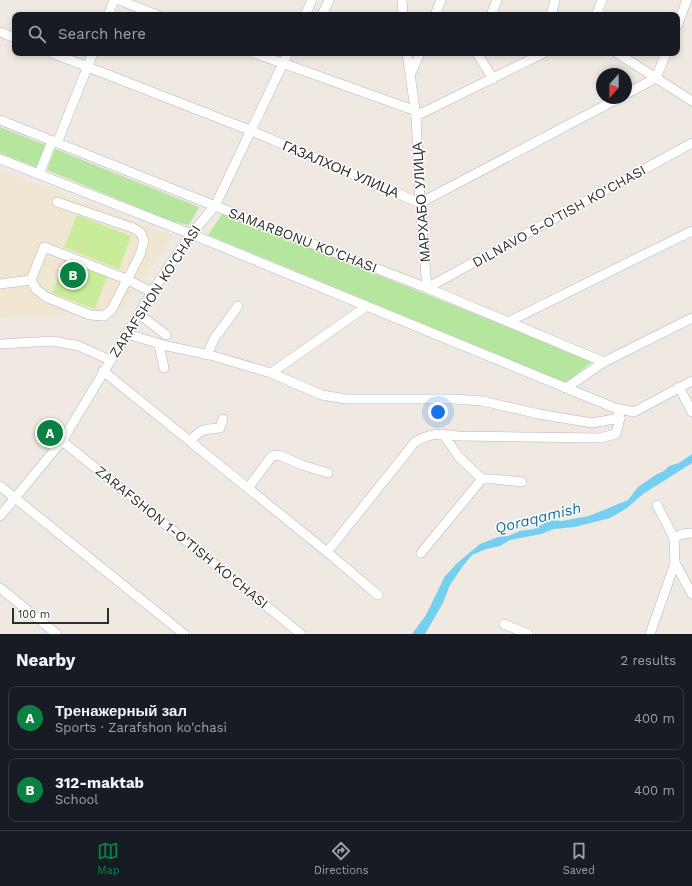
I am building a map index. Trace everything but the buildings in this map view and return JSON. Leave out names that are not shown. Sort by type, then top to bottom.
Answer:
[{"type":"street","points":[[109,12],[114,0]]},
{"type":"street","points":[[119,0],[149,12]]},
{"type":"street","points":[[306,12],[312,0]]},
{"type":"street","points":[[323,12],[329,0]]},
{"type":"street","points":[[402,0],[403,12]]},
{"type":"street","points":[[436,12],[441,0]]},
{"type":"street","points":[[492,12],[497,0]]},
{"type":"street","points":[[552,12],[555,0]]},
{"type":"street","points":[[597,12],[602,0]]},
{"type":"street","points":[[680,18],[687,0]]},
{"type":"street","points":[[0,32],[12,37]]},
{"type":"street","name":"ГАЗАЛХОН УЛИЦА","points":[[60,56],[252,131],[420,203]]},
{"type":"street","points":[[39,174],[92,56]]},
{"type":"street","points":[[262,56],[416,113],[492,79],[536,56]]},
{"type":"street","name":"ZARAFSHON KO'CHASI","points":[[0,516],[62,441],[152,292],[191,234],[215,206],[287,56]]},
{"type":"street","name":"МАРХАБО УЛИЦА","points":[[407,56],[416,113],[420,203],[427,288]]},
{"type":"street","points":[[411,75],[419,56]]},
{"type":"street","points":[[479,56],[492,79]]},
{"type":"street","points":[[623,56],[692,101]]},
{"type":"street","points":[[632,91],[656,78],[665,56]]},
{"type":"street","points":[[420,203],[608,104]]},
{"type":"street","name":"SAMARBONU KO'CHASI","points":[[0,120],[215,206],[427,288],[604,362]]},
{"type":"street","name":"DILNAVO 5-O'TISH KO'CHASI","points":[[427,288],[692,143]]},
{"type":"street","points":[[0,159],[191,234],[615,408],[634,412],[692,381]]},
{"type":"street","points":[[57,202],[133,228],[141,233],[144,241],[140,255],[126,279],[112,309],[104,316],[90,315],[46,297],[36,290],[31,280],[44,247],[126,279],[152,292]]},
{"type":"street","points":[[508,322],[692,231]]},
{"type":"street","points":[[0,284],[31,280]]},
{"type":"street","points":[[207,354],[214,340],[238,306]]},
{"type":"street","points":[[271,373],[366,306]]},
{"type":"street","points":[[139,314],[166,334]]},
{"type":"street","points":[[566,388],[604,362],[692,318]]},
{"type":"street","points":[[127,334],[159,344],[207,354],[271,373],[322,395],[346,399],[454,399],[482,401],[539,414],[592,423],[620,418]]},
{"type":"street","points":[[0,344],[53,341],[79,346],[110,360]]},
{"type":"street","points":[[159,344],[164,368]]},
{"type":"street","points":[[103,371],[378,595]]},
{"type":"street","points":[[679,387],[692,412]]},
{"type":"street","points":[[327,552],[415,442],[425,436],[443,434],[457,436],[599,438],[616,434],[620,418],[615,408]]},
{"type":"street","points":[[190,442],[198,432],[208,428],[220,428],[223,419]]},
{"type":"street","points":[[443,434],[459,457],[482,479],[522,482]]},
{"type":"street","name":"ZARAFSHON 1-O'TISH KO'CHASI","points":[[62,441],[301,634]]},
{"type":"street","points":[[248,488],[272,456],[279,455],[302,465],[328,473]]},
{"type":"street","points":[[420,553],[482,479]]},
{"type":"street","points":[[0,486],[184,634]]},
{"type":"street","points":[[650,634],[675,563],[674,538],[657,505]]},
{"type":"street","points":[[674,538],[682,534],[692,533]]},
{"type":"street","points":[[675,563],[692,594]]},
{"type":"street","points":[[0,588],[57,634]]},
{"type":"street","points":[[504,624],[528,634]]},
{"type":"shaded area","points":[[0,171],[173,236],[115,318],[67,315],[0,317]]},
{"type":"green space","points":[[0,127],[45,145],[46,148],[40,165],[36,167],[0,153]]},
{"type":"green space","points":[[55,149],[199,207],[189,225],[171,221],[47,170]]},
{"type":"green space","points":[[223,213],[593,361],[566,383],[208,235]]},
{"type":"green space","points":[[77,215],[131,236],[119,269],[64,247]]},
{"type":"green space","points":[[65,259],[107,276],[95,309],[52,293]]},
{"type":"water","points":[[692,454],[692,463],[643,494],[627,508],[610,518],[575,527],[554,529],[541,534],[510,540],[500,546],[486,549],[472,555],[450,585],[443,603],[425,634],[412,634],[426,615],[445,576],[456,564],[480,544],[498,537],[534,529],[550,520],[562,521],[589,516],[628,500],[638,487],[664,471],[669,466],[679,463]]},
{"type":"place","name":"312-maktab","points":[[73,275]]},
{"type":"place","name":"Тренажерный зал","points":[[50,433]]},
{"type":"water label","name":"Qoraqamish","points":[[538,518]]}]
